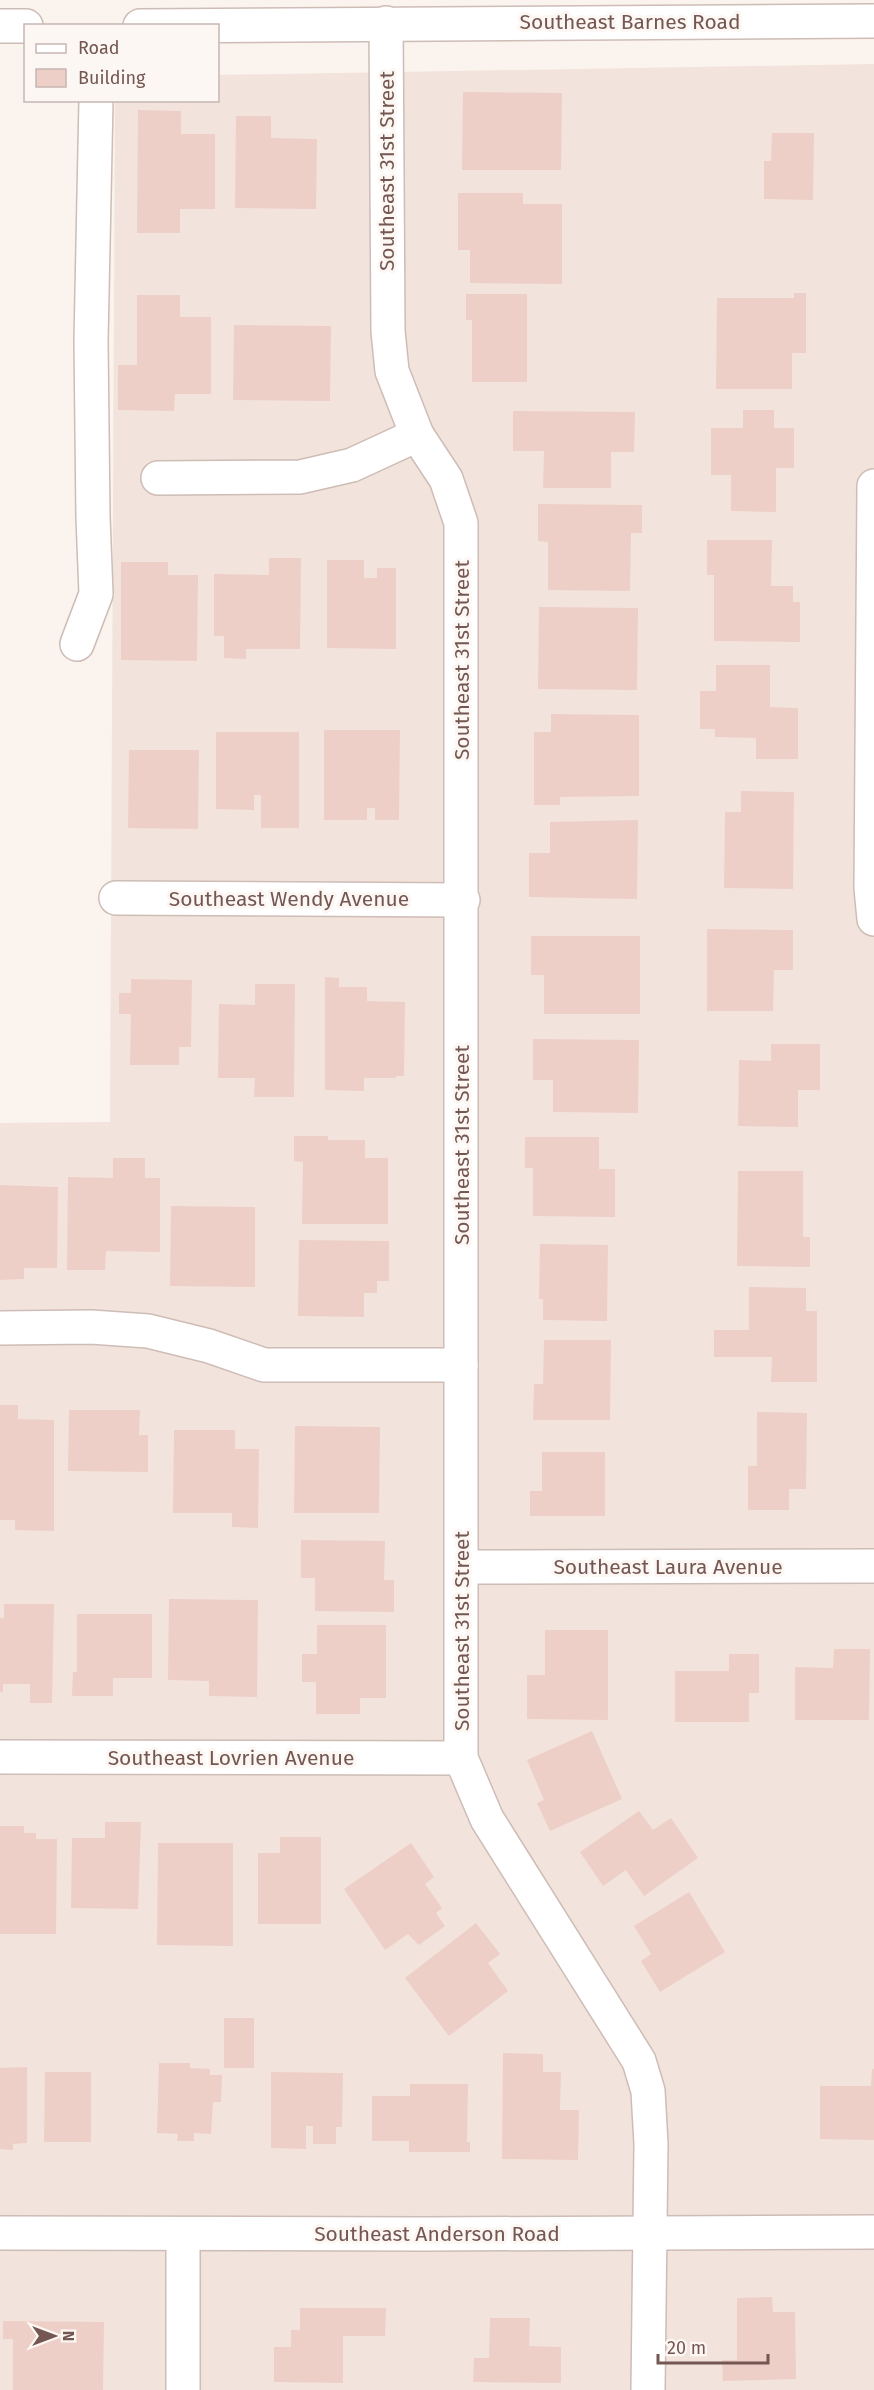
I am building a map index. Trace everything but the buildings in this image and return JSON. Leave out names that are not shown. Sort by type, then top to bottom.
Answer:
[{"type":"street","name":"Southeast Barnes Road","points":[[158,24],[266,12],[386,23],[874,21]]},
{"type":"street","name":"Southeast 31st Street","points":[[386,23],[388,331],[392,371],[417,435],[446,479],[461,523],[461,1758],[487,1819],[639,2061],[648,2091],[651,2233],[648,2390]]},
{"type":"street","points":[[0,26],[24,26]]},
{"type":"street","points":[[77,645],[96,594],[92,352],[96,102]]},
{"type":"street","points":[[158,478],[300,477],[352,465],[417,435]]},
{"type":"street","points":[[874,486],[871,888],[874,919]]},
{"type":"street","name":"Southeast Wendy Avenue","points":[[116,898],[462,900]]},
{"type":"street","points":[[0,1328],[91,1327],[147,1331],[209,1346],[264,1365],[461,1365]]},
{"type":"street","name":"Southeast Laura Avenue","points":[[462,1567],[874,1566]]},
{"type":"street","name":"Southeast Lovrien Avenue","points":[[0,1757],[461,1758]]},
{"type":"street","name":"Southeast Anderson Road","points":[[0,2233],[874,2232]]},
{"type":"street","points":[[183,2234],[183,2390]]},
{"type":"shaded area","points":[[874,64],[874,2390],[0,2390],[0,1123],[110,1122],[115,102],[219,102],[219,75]]}]
